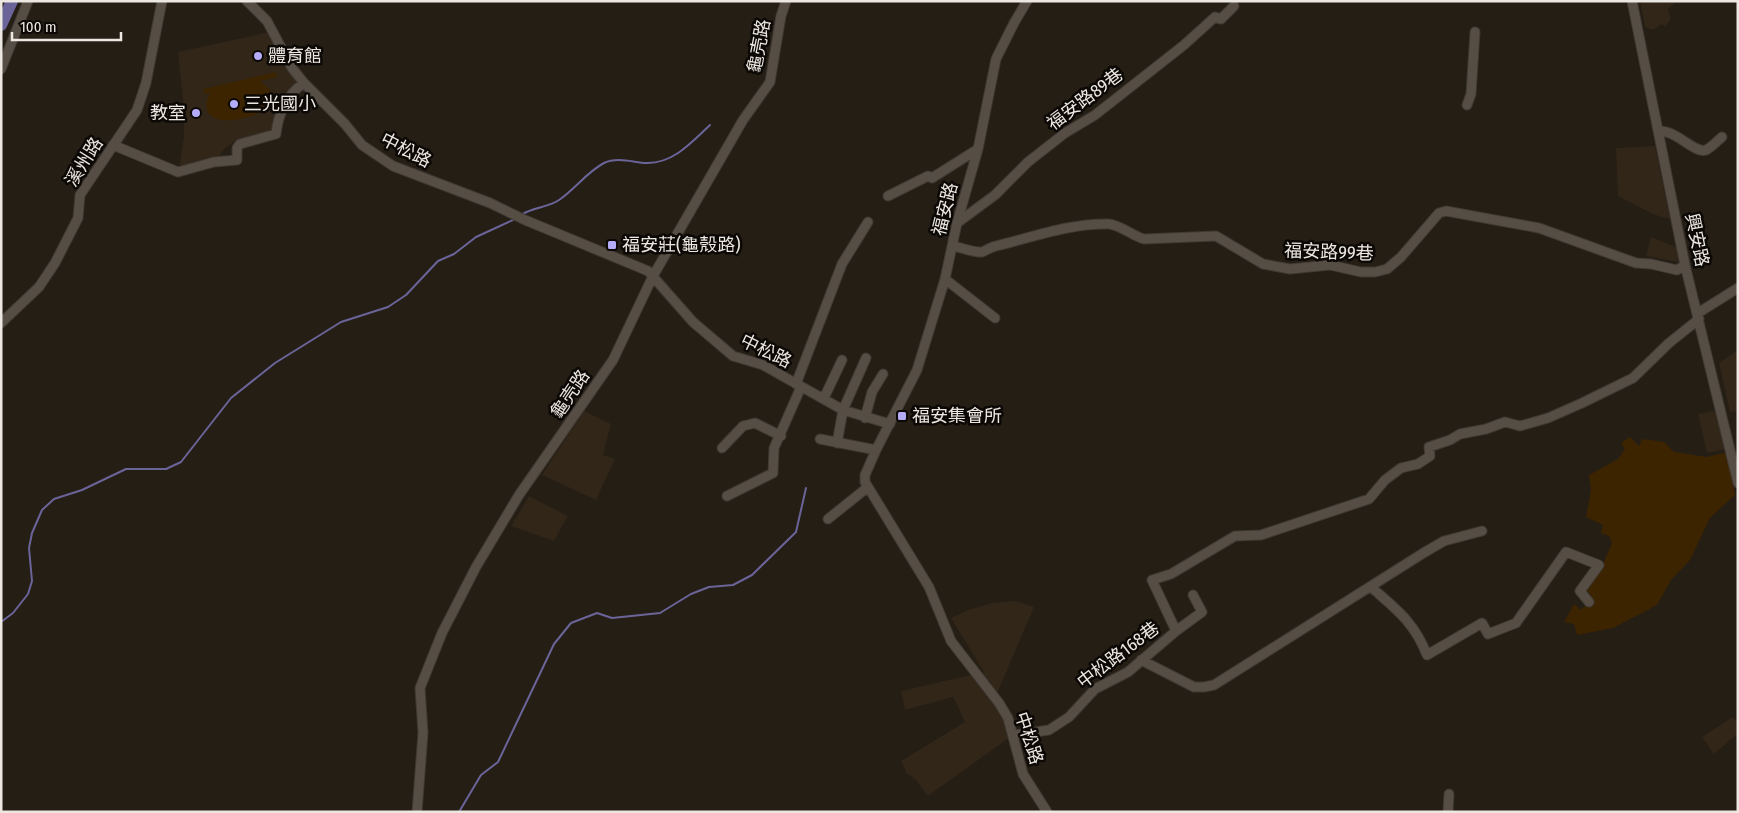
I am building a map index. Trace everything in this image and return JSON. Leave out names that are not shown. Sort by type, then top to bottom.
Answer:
[{"type":"street","points":[[1,69],[28,1]]},
{"type":"street","name":"溪州路","points":[[1,323],[40,287],[55,263],[78,218],[80,195],[137,110],[146,83],[162,1]]},
{"type":"street","name":"中松路","points":[[247,1],[267,20],[292,68],[304,83],[345,124],[362,145],[393,166],[490,203],[525,220],[648,271],[693,322],[733,356],[762,365],[843,410],[890,424]]},
{"type":"street","name":"龜壳路","points":[[417,812],[423,733],[420,688],[442,633],[476,567],[519,495],[613,360],[653,276],[743,120],[770,82],[781,16],[786,1]]},
{"type":"street","name":"福安路","points":[[890,424],[917,370],[945,279],[957,223],[978,149],[996,60],[1027,1]]},
{"type":"street","name":"興安路","points":[[1632,1],[1686,265],[1738,483]]},
{"type":"street","name":"福安路89巷","points":[[957,223],[995,194],[1028,162],[1065,133],[1095,115],[1184,45],[1215,17],[1221,19],[1234,6]]},
{"type":"street","points":[[1467,105],[1472,94],[1475,32]]},
{"type":"street","points":[[113,146],[178,172],[214,162],[237,160],[237,148],[240,144],[276,134],[282,107],[297,88],[304,83]]},
{"type":"street","points":[[1658,131],[1671,132],[1695,148],[1702,150],[1706,150],[1722,137]]},
{"type":"street","points":[[888,196],[928,176],[932,178],[978,149]]},
{"type":"street","name":"福安路99巷","points":[[952,246],[981,252],[994,246],[1016,242],[1052,231],[1089,225],[1112,224],[1132,236],[1144,239],[1216,236],[1264,264],[1290,269],[1330,265],[1361,272],[1376,272],[1387,268],[1402,257],[1439,213],[1446,211],[1539,228],[1636,264],[1652,264],[1677,270],[1686,265]]},
{"type":"street","points":[[727,496],[773,473],[774,448],[842,264],[868,222]]},
{"type":"street","points":[[945,279],[996,318]]},
{"type":"street","points":[[1699,316],[1738,288]]},
{"type":"street","name":"中松路168巷","points":[[1014,734],[1049,730],[1069,716],[1095,689],[1128,672],[1176,631],[1152,580],[1171,574],[1235,536],[1261,535],[1317,518],[1369,499],[1385,480],[1400,468],[1418,464],[1430,456],[1429,447],[1460,434],[1486,429],[1505,422],[1520,426],[1548,418],[1582,403],[1633,378],[1699,316]]},
{"type":"street","points":[[837,443],[843,410],[866,358]]},
{"type":"street","points":[[824,398],[842,360]]},
{"type":"street","points":[[865,418],[872,392],[883,374]]},
{"type":"street","points":[[722,448],[743,426],[755,423],[780,436]]},
{"type":"street","points":[[828,519],[868,486],[865,482],[865,475],[890,424]]},
{"type":"street","points":[[820,439],[876,450]]},
{"type":"street","name":"中松路","points":[[868,486],[929,587],[951,641],[1000,703],[1014,734],[1023,774],[1047,812]]},
{"type":"street","points":[[1141,660],[1194,686],[1204,688],[1214,685],[1444,541],[1482,531]]},
{"type":"street","points":[[1371,587],[1408,620],[1418,634],[1427,655],[1482,623],[1488,634],[1516,622],[1566,552],[1599,565],[1580,591],[1589,602]]},
{"type":"street","points":[[1176,631],[1202,612],[1193,595]]},
{"type":"street","points":[[1448,812],[1449,794]]},
{"type":"shaded area","points":[[1640,1],[1677,1],[1668,9],[1671,19],[1665,27],[1662,24],[1653,30],[1645,27]]},
{"type":"shaded area","name":"三光國小","points":[[274,31],[304,84],[295,91],[273,130],[232,143],[224,149],[216,161],[179,172],[184,136],[184,110],[178,52]]},
{"type":"shaded area","points":[[276,72],[277,77],[260,81],[271,93],[270,103],[259,112],[244,118],[228,120],[214,117],[207,109],[210,93],[204,94],[203,89]]},
{"type":"shaded area","points":[[1655,146],[1670,219],[1652,214],[1618,196],[1616,148]]},
{"type":"shaded area","points":[[1651,237],[1678,248],[1683,263],[1646,256]]},
{"type":"shaded area","points":[[1738,350],[1738,411],[1730,412],[1719,363]]},
{"type":"shaded area","points":[[1718,410],[1726,449],[1707,453],[1698,414]]},
{"type":"shaded area","points":[[584,411],[611,424],[603,455],[615,459],[596,500],[542,475]]},
{"type":"shaded area","points":[[1630,437],[1639,446],[1642,439],[1664,442],[1674,452],[1707,457],[1727,452],[1735,495],[1710,518],[1690,560],[1671,580],[1657,605],[1613,628],[1577,635],[1574,624],[1564,622],[1574,604],[1581,610],[1592,598],[1587,590],[1603,564],[1612,543],[1609,536],[1601,533],[1603,525],[1586,517],[1591,490],[1589,475],[1618,459],[1625,449],[1621,443]]},
{"type":"shaded area","points":[[529,496],[568,516],[554,541],[511,526]]},
{"type":"shaded area","points":[[1016,601],[1034,607],[993,703],[1002,713],[1009,738],[928,796],[915,779],[907,774],[901,761],[965,722],[953,697],[905,710],[901,691],[984,672],[951,618],[968,610],[992,603]]},
{"type":"shaded area","points":[[1733,717],[1738,723],[1738,733],[1714,754],[1702,737]]},
{"type":"waterway","points":[[1,25],[12,1]]},
{"type":"waterway","points":[[521,215],[559,200],[592,171],[609,161],[619,160],[646,163],[665,160],[689,145],[710,125]]},
{"type":"waterway","points":[[1,622],[13,613],[28,594],[32,581],[29,548],[32,533],[42,510],[54,499],[82,490],[126,469],[166,469],[181,462],[231,398],[275,363],[341,322],[388,307],[406,295],[438,261],[454,254],[476,237],[515,219]]},
{"type":"waterway","points":[[459,812],[481,775],[498,762],[554,644],[571,623],[597,613],[612,618],[660,613],[691,594],[709,587],[733,585],[752,575],[796,532],[806,488]]},
{"type":"place","name":"體育館","points":[[258,56]]},
{"type":"place","name":"三光國小","points":[[234,104]]},
{"type":"place","name":"教室","points":[[196,113]]},
{"type":"place","name":"福安莊(龜殼路)","points":[[612,245]]},
{"type":"place","name":"福安集會所","points":[[902,416]]}]
